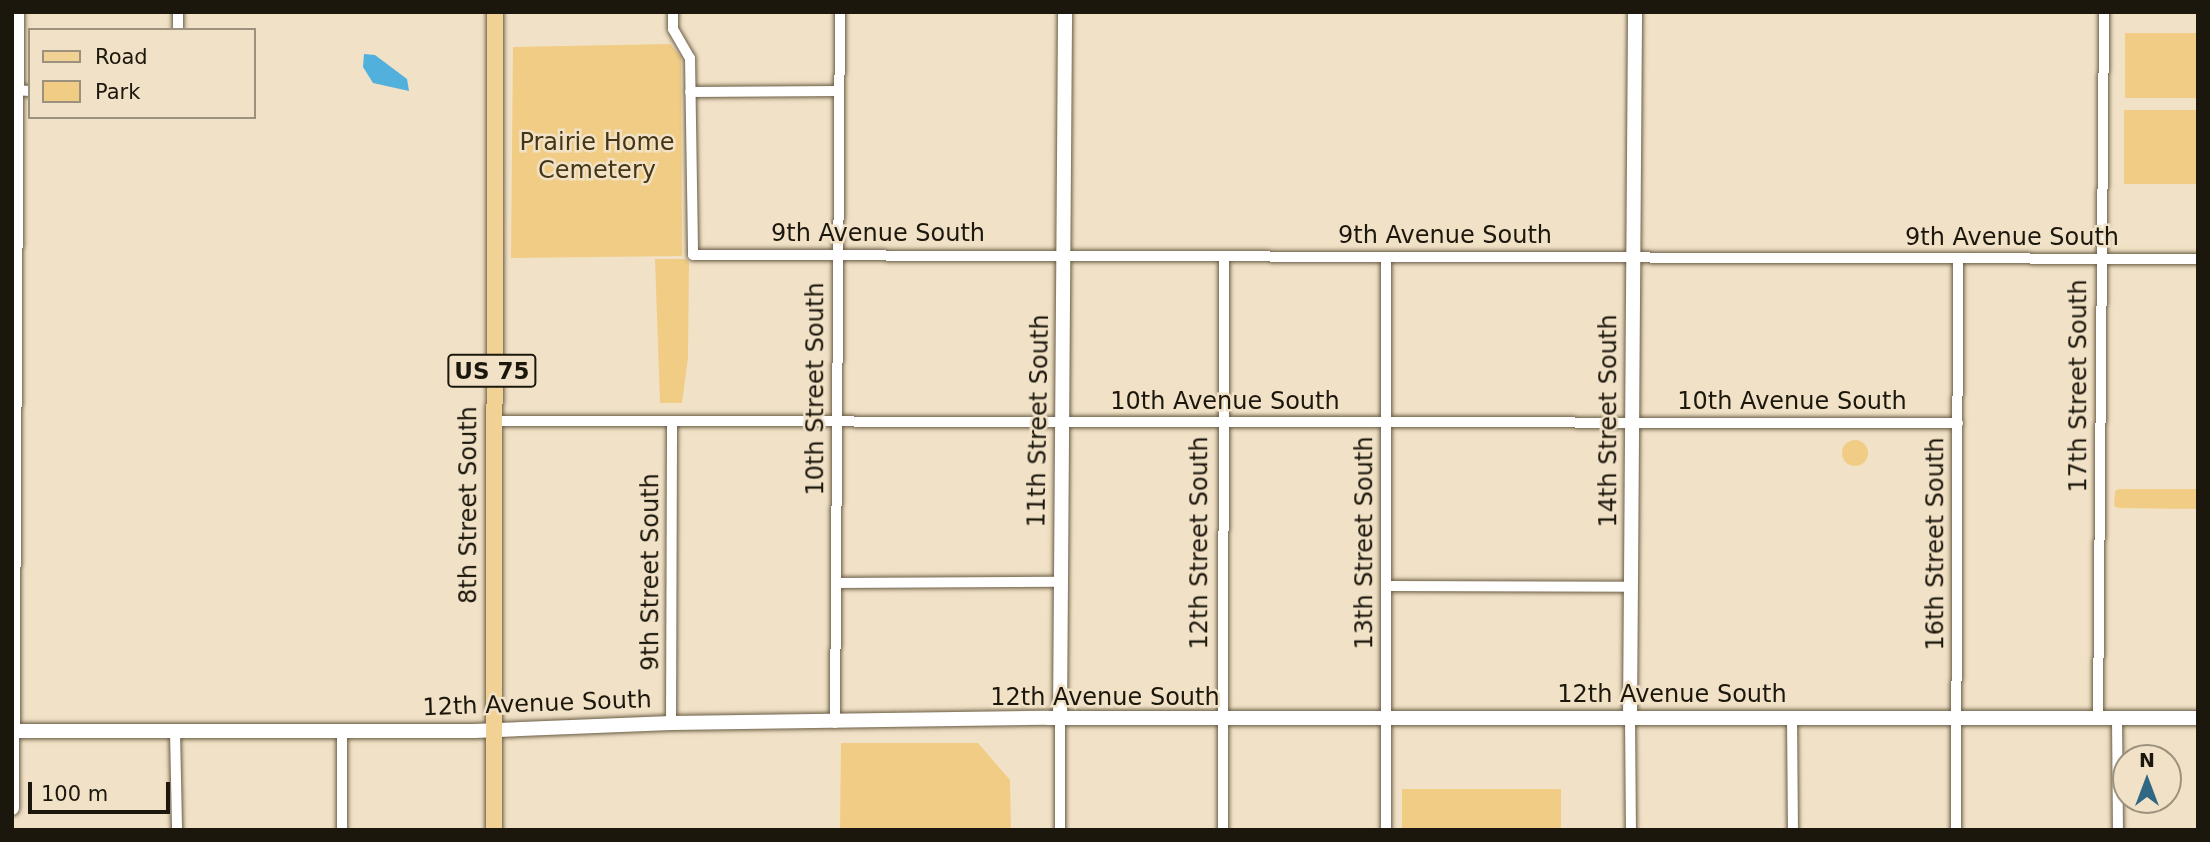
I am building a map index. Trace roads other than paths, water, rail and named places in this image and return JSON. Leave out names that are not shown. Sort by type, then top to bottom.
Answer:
[{"type":"main road","name":"8th Street South","points":[[494,830],[492,421],[495,12]]},
{"type":"street","points":[[12,808],[13,255],[19,91],[17,12]]},
{"type":"street","points":[[673,12],[674,29],[690,58],[690,92],[839,90]]},
{"type":"street","name":"10th Street South","points":[[835,723],[839,12]]},
{"type":"street","name":"11th Street South","points":[[1060,830],[1065,12]]},
{"type":"street","name":"14th Street South","points":[[1630,830],[1635,12]]},
{"type":"street","name":"17th Street South","points":[[2098,718],[2104,12]]},
{"type":"street","name":"9th Avenue South","points":[[690,92],[693,255],[2198,259]]},
{"type":"street","name":"12th Street South","points":[[1223,830],[1221,423],[1224,257]]},
{"type":"street","name":"13th Street South","points":[[1386,257],[1386,830]]},
{"type":"street","name":"16th Street South","points":[[1956,830],[1958,259]]},
{"type":"street","name":"10th Avenue South","points":[[492,421],[1958,423]]},
{"type":"street","name":"9th Street South","points":[[671,723],[672,421]]},
{"type":"street","points":[[836,583],[1060,582]]},
{"type":"street","points":[[1386,586],[1631,587]]},
{"type":"street","points":[[1792,717],[1793,830]]},
{"type":"street","points":[[2116,718],[2118,830]]},
{"type":"street","name":"12th Avenue South","points":[[12,731],[493,729],[671,723],[1060,719],[2198,718]]},
{"type":"street","points":[[342,730],[342,830]]},
{"type":"street","points":[[175,731],[177,830]]},
{"type":"water","points":[[364,54],[375,55],[407,79],[409,91],[373,83],[363,67]]},
{"type":"park label","name":"Prairie Home Cemetery","points":[[597,157]]}]
